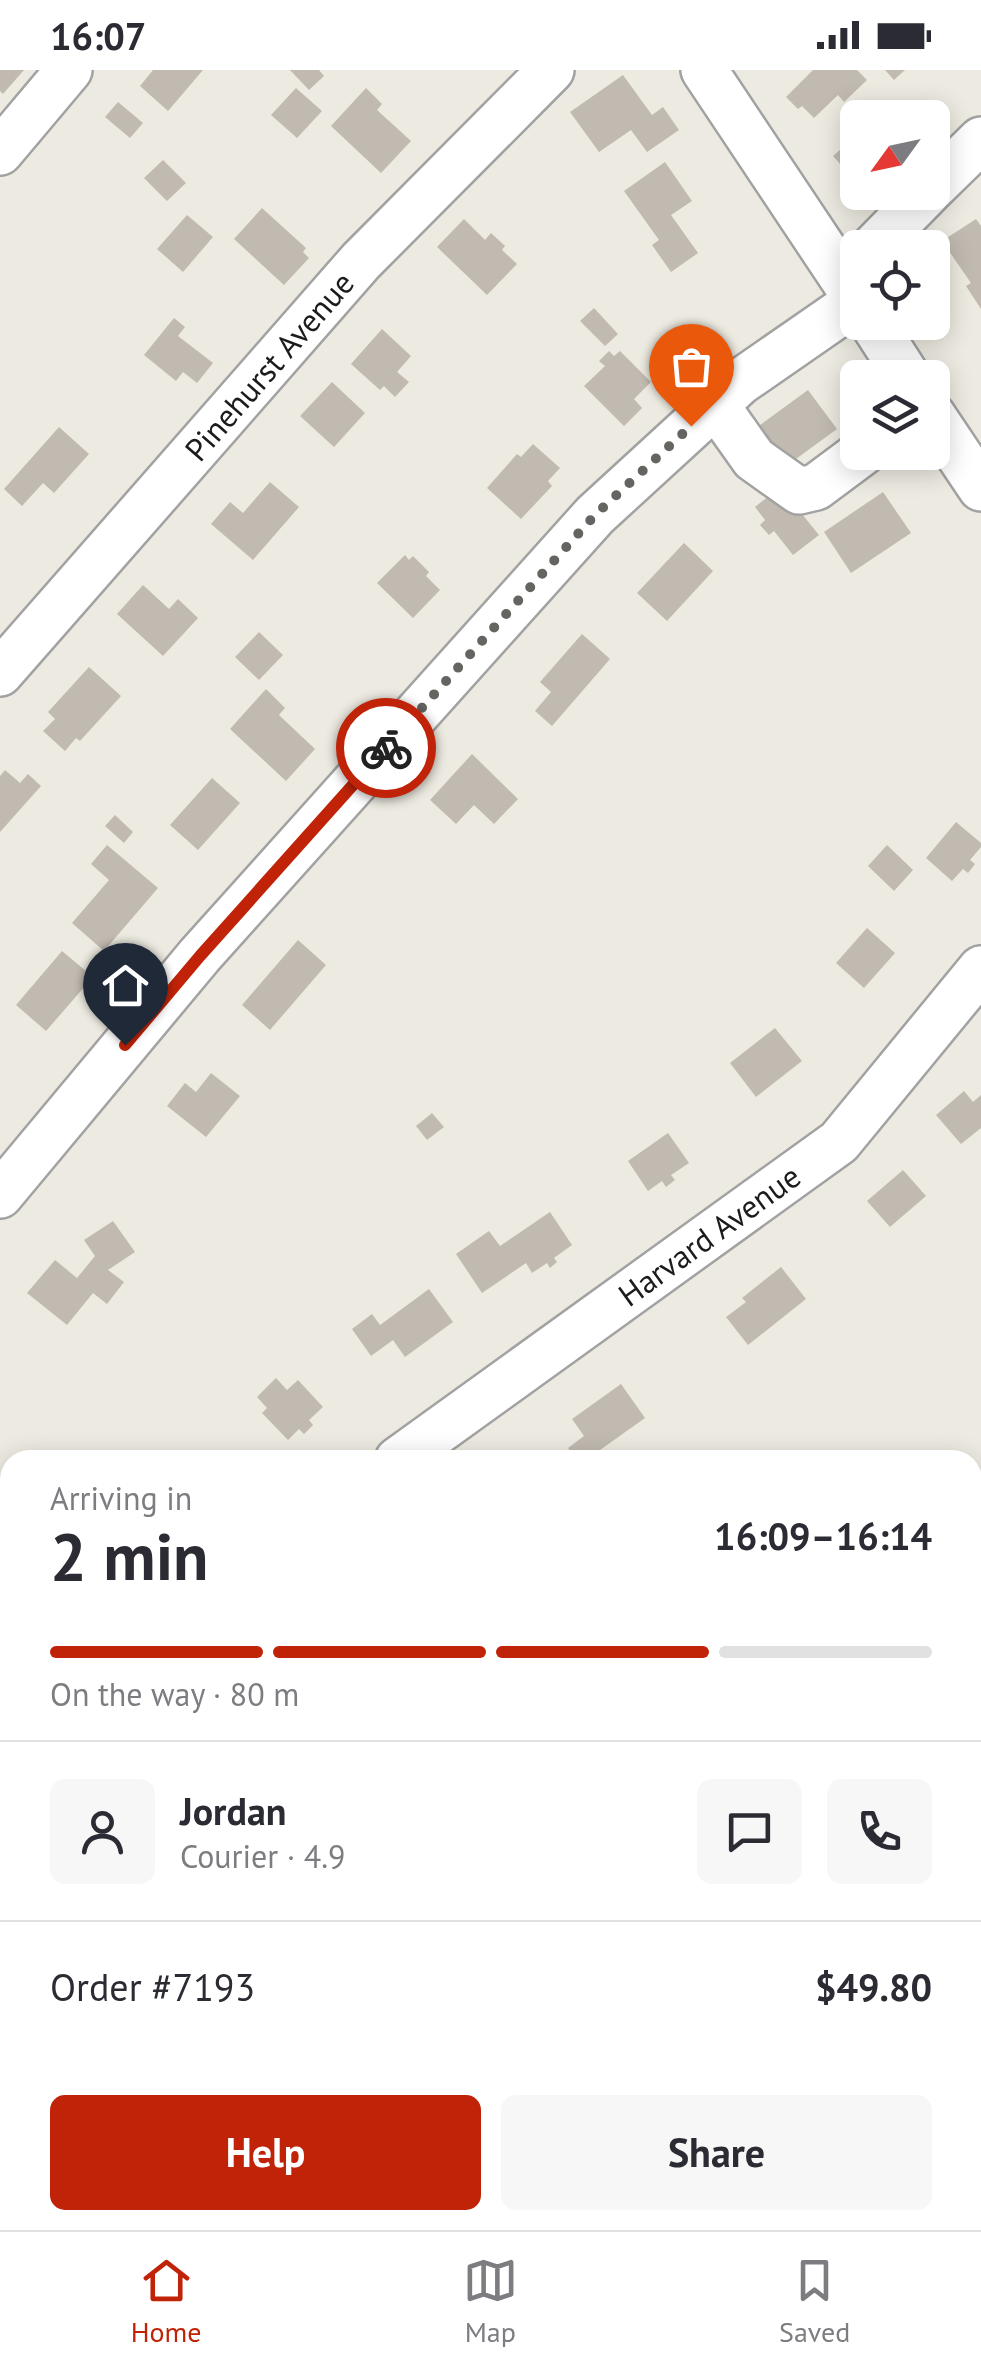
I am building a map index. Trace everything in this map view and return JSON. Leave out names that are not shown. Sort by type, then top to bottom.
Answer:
[{"type":"street","points":[[0,152],[70,70]]},
{"type":"street","name":"Pinehurst Avenue","points":[[0,673],[361,261],[551,70]]},
{"type":"street","points":[[704,70],[840,255]]},
{"type":"street","points":[[950,170],[981,140]]},
{"type":"street","points":[[897,230],[913,210]]},
{"type":"street","points":[[0,1195],[200,956],[595,515],[840,293]]},
{"type":"street","points":[[715,404],[754,460],[798,491],[816,488],[840,470]]},
{"type":"street","points":[[950,441],[981,488]]},
{"type":"street","name":"Harvard Avenue","points":[[421,1450],[839,1142],[981,969]]},
{"type":"building","points":[[0,70],[24,70],[3,94],[0,91]]},
{"type":"building","points":[[153,70],[203,70],[168,111],[140,86]]},
{"type":"building","points":[[290,70],[319,70],[324,76],[309,90]]},
{"type":"building","points":[[813,70],[857,70],[867,80],[846,100],[838,95],[814,118],[786,97]]},
{"type":"building","points":[[885,70],[905,70],[894,80]]},
{"type":"building","points":[[623,75],[652,115],[663,107],[679,130],[647,152],[631,130],[599,152],[570,112]]},
{"type":"building","points":[[296,88],[322,111],[297,138],[271,115]]},
{"type":"building","points":[[366,88],[382,104],[377,110],[411,141],[381,173],[331,126]]},
{"type":"building","points":[[118,102],[143,123],[130,138],[105,117]]},
{"type":"building","points":[[163,160],[186,183],[167,201],[144,178]]},
{"type":"building","points":[[665,162],[692,201],[671,215],[698,253],[671,272],[652,245],[659,240],[624,191]]},
{"type":"building","points":[[262,208],[306,248],[303,252],[309,258],[284,285],[234,239]]},
{"type":"building","points":[[187,215],[213,237],[183,272],[157,249]]},
{"type":"building","points":[[464,219],[485,240],[491,233],[517,264],[487,295],[437,247]]},
{"type":"building","points":[[976,219],[981,226],[981,309],[966,286],[971,283],[950,253],[950,236]]},
{"type":"building","points":[[594,308],[618,334],[605,346],[580,321]]},
{"type":"building","points":[[174,318],[185,327],[178,336],[213,363],[197,383],[183,372],[176,381],[144,355]]},
{"type":"building","points":[[382,329],[411,356],[397,372],[409,382],[395,397],[384,386],[380,390],[351,364]]},
{"type":"building","points":[[609,351],[614,356],[620,351],[651,382],[634,399],[642,408],[624,426],[584,386],[605,366],[599,361]]},
{"type":"building","points":[[332,382],[365,413],[334,447],[300,416]]},
{"type":"building","points":[[808,390],[837,429],[785,467],[756,428]]},
{"type":"building","points":[[59,427],[89,454],[54,493],[43,483],[22,506],[4,489]]},
{"type":"building","points":[[533,444],[560,468],[548,481],[552,486],[521,519],[487,488],[517,454],[521,457]]},
{"type":"building","points":[[270,482],[299,507],[253,560],[211,524],[230,502],[243,513]]},
{"type":"building","points":[[780,487],[819,535],[793,555],[774,531],[769,535],[760,525],[765,520],[755,507]]},
{"type":"building","points":[[883,492],[911,533],[851,573],[824,532]]},
{"type":"building","points":[[684,543],[713,571],[667,621],[637,593]]},
{"type":"building","points":[[405,555],[409,560],[413,556],[429,572],[426,576],[440,590],[413,618],[377,583]]},
{"type":"building","points":[[143,585],[169,609],[178,599],[198,618],[163,656],[117,614]]},
{"type":"building","points":[[259,632],[283,655],[259,680],[235,657]]},
{"type":"building","points":[[582,634],[610,659],[552,726],[535,711],[551,692],[540,682]]},
{"type":"building","points":[[89,667],[121,696],[80,741],[76,738],[65,751],[43,731],[55,719],[48,712]]},
{"type":"building","points":[[266,689],[285,708],[279,715],[315,749],[286,781],[230,729]]},
{"type":"building","points":[[472,754],[518,799],[494,824],[474,805],[456,824],[430,800]]},
{"type":"building","points":[[5,770],[20,783],[28,774],[41,786],[0,832],[0,776]]},
{"type":"building","points":[[212,778],[240,803],[198,850],[170,825]]},
{"type":"building","points":[[115,815],[133,832],[124,843],[105,826]]},
{"type":"building","points":[[956,822],[981,847],[970,860],[975,864],[968,873],[963,869],[952,881],[926,858]]},
{"type":"building","points":[[107,845],[158,888],[104,951],[72,923],[109,880],[91,864]]},
{"type":"building","points":[[887,845],[913,870],[894,891],[868,866]]},
{"type":"building","points":[[867,928],[895,953],[864,988],[836,963]]},
{"type":"building","points":[[298,940],[326,965],[270,1030],[242,1005]]},
{"type":"building","points":[[62,951],[93,977],[46,1031],[16,1005]]},
{"type":"building","points":[[775,1028],[802,1061],[756,1097],[730,1063]]},
{"type":"building","points":[[211,1073],[240,1096],[206,1137],[167,1106],[185,1083],[196,1092]]},
{"type":"building","points":[[964,1091],[973,1102],[981,1095],[981,1128],[961,1144],[936,1115]]},
{"type":"building","points":[[432,1113],[444,1127],[427,1140],[416,1126]]},
{"type":"building","points":[[668,1133],[689,1163],[671,1175],[675,1180],[666,1187],[662,1181],[648,1191],[628,1161]]},
{"type":"building","points":[[903,1170],[926,1196],[890,1227],[867,1201]]},
{"type":"building","points":[[550,1212],[572,1245],[554,1258],[557,1262],[550,1268],[547,1263],[532,1273],[526,1263],[482,1293],[456,1254],[489,1231],[500,1246]]},
{"type":"building","points":[[113,1221],[135,1252],[108,1270],[124,1282],[107,1304],[93,1293],[67,1325],[27,1293],[55,1260],[77,1278],[95,1256],[84,1240]]},
{"type":"building","points":[[781,1267],[806,1299],[748,1345],[726,1317],[746,1302],[742,1298]]},
{"type":"building","points":[[429,1289],[453,1322],[405,1357],[393,1340],[371,1356],[352,1329],[372,1314],[380,1325]]},
{"type":"building","points":[[276,1378],[287,1390],[298,1380],[323,1407],[309,1420],[313,1425],[304,1434],[299,1429],[288,1440],[262,1413],[267,1408],[257,1397]]},
{"type":"building","points":[[621,1384],[645,1418],[600,1450],[570,1450],[584,1436],[572,1419]]},
{"type":"way so far","points":[[386,748],[595,515],[691,426]]},
{"type":"route","points":[[125,1045],[386,748]]}]
